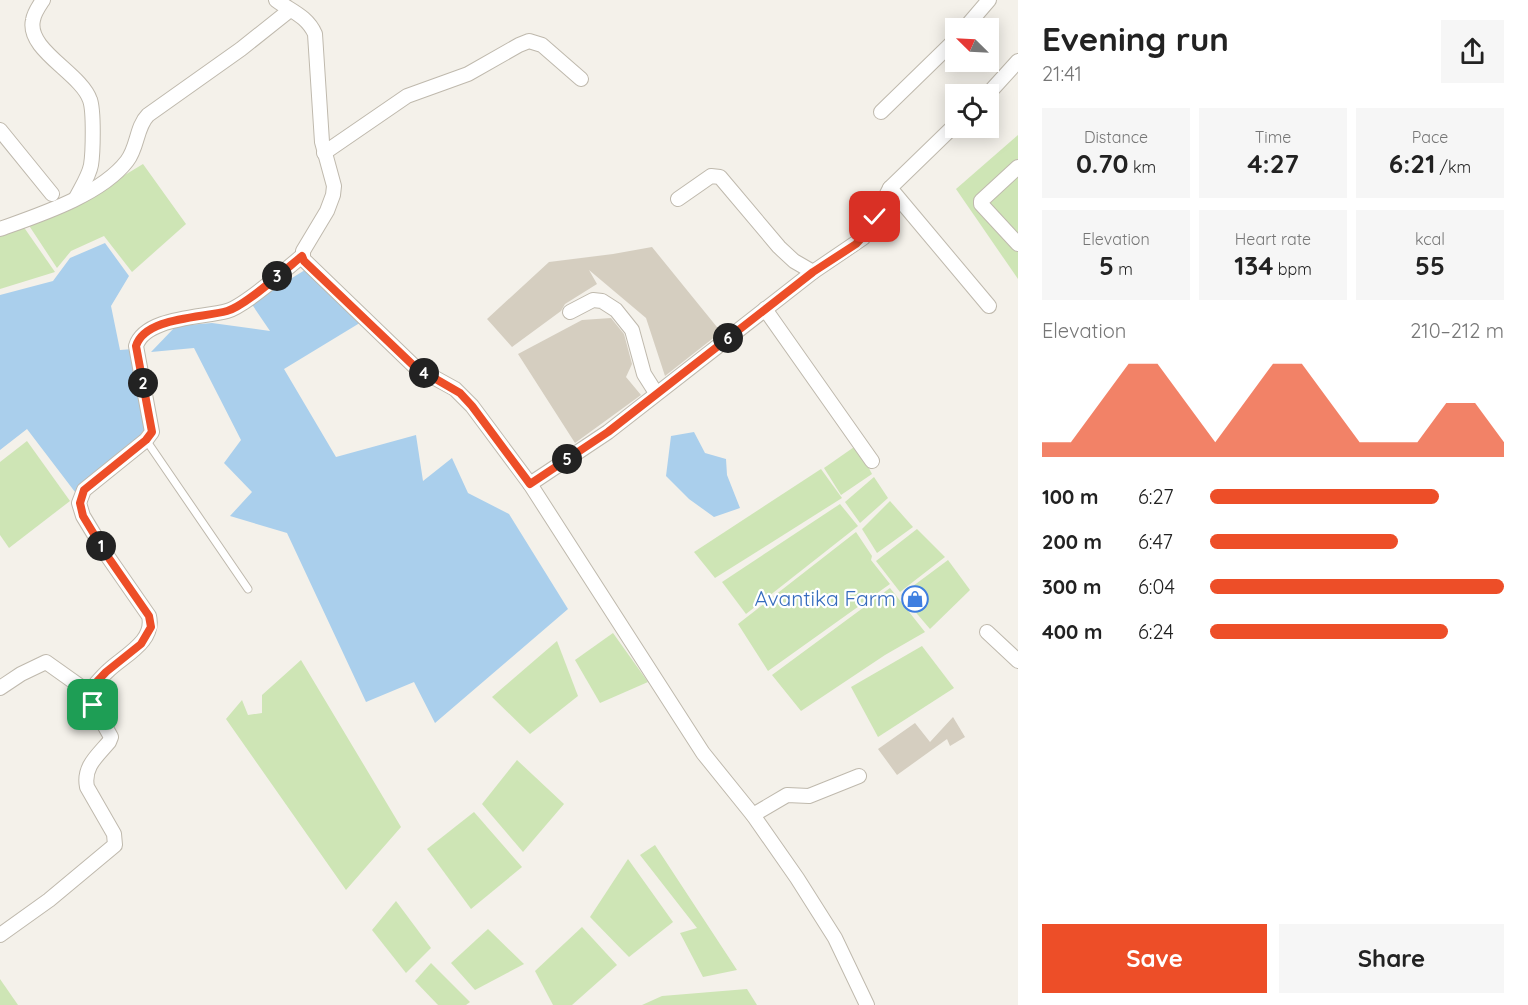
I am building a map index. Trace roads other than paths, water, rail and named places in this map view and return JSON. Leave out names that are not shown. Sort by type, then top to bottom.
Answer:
[{"type":"street","points":[[43,0],[33,19],[33,32],[48,53],[84,88],[91,102],[91,165],[76,198]]},
{"type":"street","points":[[89,690],[106,672],[141,644],[151,627],[149,616],[83,516],[80,503],[84,490],[146,440],[152,429],[136,346],[139,338],[161,325],[236,308],[302,256],[327,211],[333,195],[334,186],[324,153],[315,34],[310,23],[276,0]]},
{"type":"street","points":[[974,18],[989,0]]},
{"type":"street","points":[[0,229],[62,207],[121,168],[132,153],[141,124],[148,115],[241,49],[290,10]]},
{"type":"street","points":[[324,153],[407,96],[468,74],[529,41],[545,48],[581,79]]},
{"type":"street","points":[[881,112],[945,50]]},
{"type":"street","points":[[997,84],[1018,61]]},
{"type":"street","points":[[0,130],[52,194]]},
{"type":"street","points":[[530,484],[608,432],[813,272],[863,238],[890,188],[945,135]]},
{"type":"street","points":[[1018,167],[981,201],[981,204],[1018,244]]},
{"type":"street","points":[[678,199],[711,176],[720,177],[779,247],[794,261],[813,272]]},
{"type":"street","points":[[890,188],[989,306]]},
{"type":"street","points":[[302,256],[304,261],[415,367],[460,393],[472,406],[530,484],[685,727],[719,774],[753,815],[797,878],[834,938],[867,1005]]},
{"type":"street","points":[[570,312],[593,300],[602,301],[616,310],[636,338],[644,374],[656,393]]},
{"type":"street","points":[[765,309],[872,460]]},
{"type":"street","points":[[987,632],[1018,661]]},
{"type":"street","points":[[0,688],[21,674],[46,662],[84,689],[89,690]]},
{"type":"street","points":[[0,935],[49,900],[115,845],[114,834],[87,787],[85,778],[89,766],[109,742],[111,735],[93,705],[89,690]]},
{"type":"street","points":[[753,815],[787,795],[809,796],[859,777]]},
{"type":"lane","points":[[146,440],[248,589]]},
{"type":"water","points":[[105,243],[129,276],[111,306],[120,350],[133,349],[150,432],[75,492],[27,429],[0,450],[0,295],[53,281],[70,258]]},
{"type":"water","points":[[305,270],[363,321],[284,369],[336,457],[416,435],[423,481],[452,458],[468,493],[509,514],[568,609],[435,723],[414,682],[366,702],[287,533],[230,516],[252,492],[224,463],[241,440],[194,348],[151,352],[176,326],[212,323],[270,331],[251,303]]},
{"type":"water","points":[[694,432],[705,453],[726,459],[727,475],[740,508],[714,517],[689,499],[666,476],[671,436]]},
{"type":"place","name":"Avantika Farm","points":[[915,599]]}]
